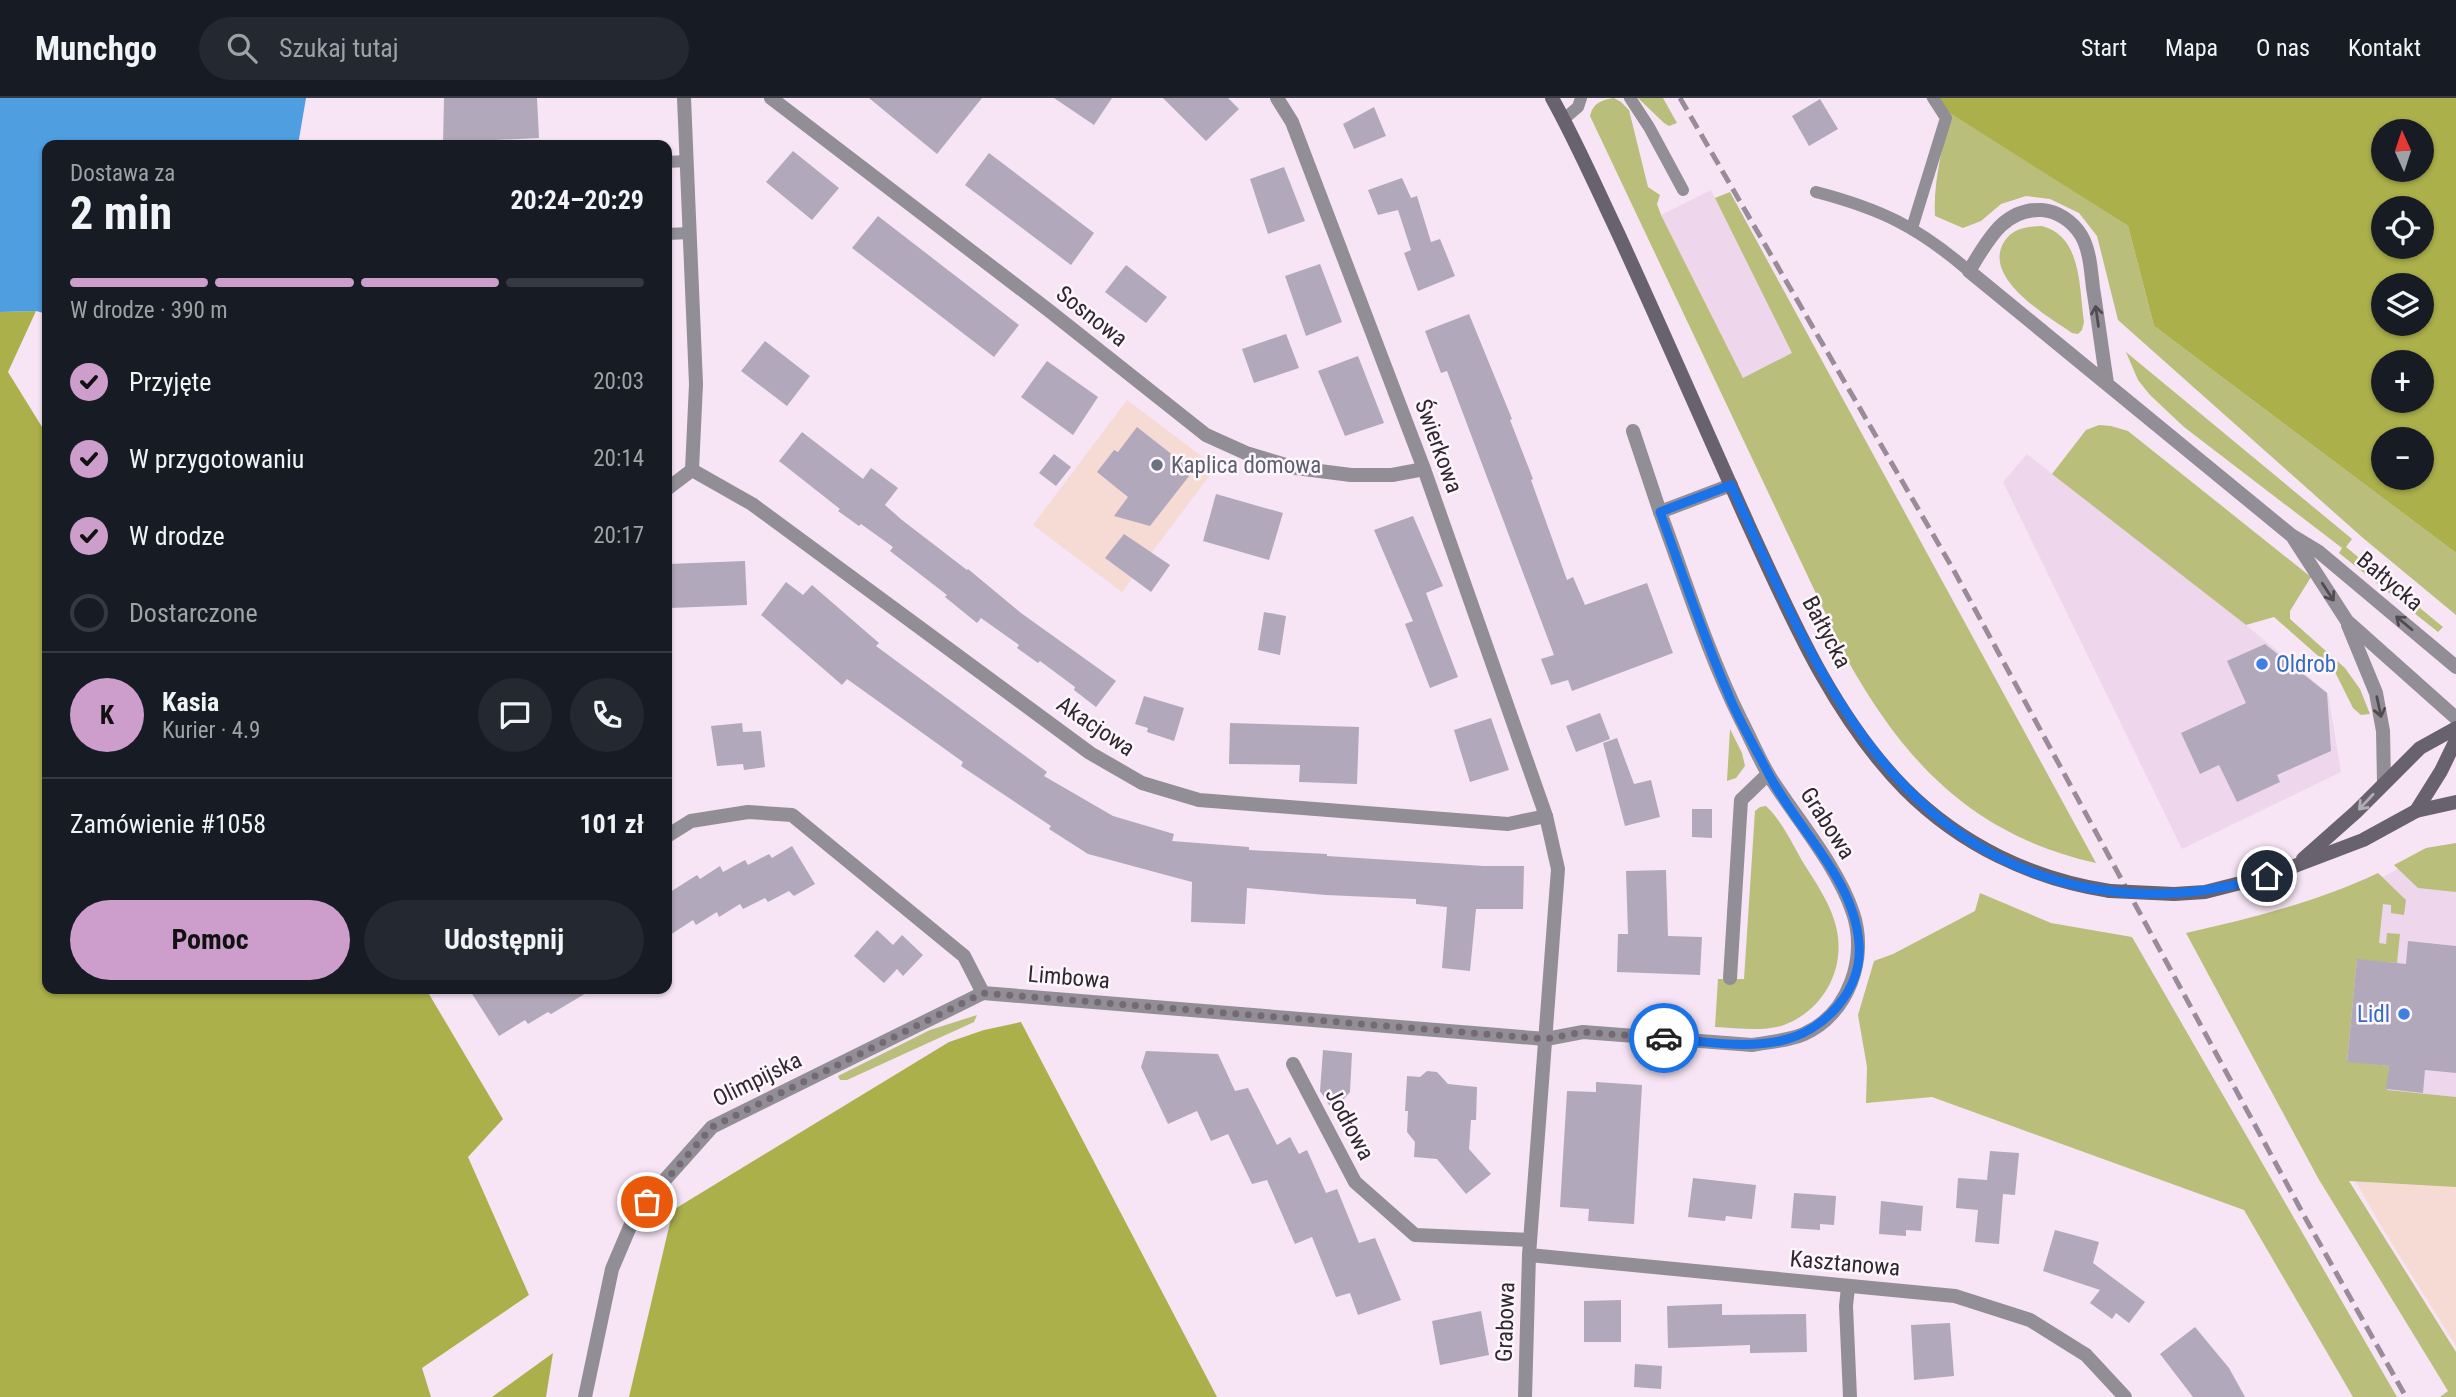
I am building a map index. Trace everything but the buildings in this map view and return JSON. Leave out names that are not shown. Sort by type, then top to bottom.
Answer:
[{"type":"main road","name":"Bałtycka","points":[[1552,98],[1650,303],[1778,590],[1811,654],[1859,732],[1905,789],[1952,829],[1998,857],[2063,882],[2110,891],[2174,894],[2205,892],[2235,885],[2362,840],[2416,811],[2456,802]]},
{"type":"main road","name":"Bałtycka","points":[[2297,864],[2356,812],[2420,748],[2456,728]]},
{"type":"main road","points":[[2416,811],[2441,771],[2456,740]]},
{"type":"street","points":[[672,485],[692,470],[696,384],[684,98]]},
{"type":"street","name":"Sosnowa","points":[[771,98],[1047,309],[1206,435],[1246,453],[1296,468],[1351,475],[1392,475],[1424,469]]},
{"type":"street","name":"Świerkowa","points":[[1277,98],[1292,122],[1424,469],[1546,816]]},
{"type":"street","points":[[1969,271],[1994,231],[2015,214],[2046,210],[2059,214],[2081,236],[2090,264],[2107,383]]},
{"type":"street","name":"Bałtycka","points":[[1969,271],[2291,535],[2319,552],[2456,667]]},
{"type":"street","name":"Grabowa","points":[[1546,1039],[1583,1032],[1752,1045],[1805,1034],[1830,1016],[1849,991],[1859,945],[1853,913],[1837,878],[1768,774],[1727,692],[1633,431]]},
{"type":"street","name":"Akacjowa","points":[[692,470],[752,504],[1090,753],[1142,783],[1199,800],[1508,824],[1546,816]]},
{"type":"street","points":[[1660,512],[1731,485]]},
{"type":"street","name":"Bałtycka","points":[[2291,535],[2347,621],[2376,694],[2383,731],[2384,783]]},
{"type":"street","name":"Bałtycka","points":[[2347,621],[2456,718]]},
{"type":"street","points":[[1730,978],[1741,800],[1768,774]]},
{"type":"street","points":[[672,833],[691,821],[748,812],[792,815],[964,956],[983,993]]},
{"type":"street","name":"Grabowa","points":[[1525,1397],[1530,1247],[1558,869],[1546,816]]},
{"type":"street","name":"Limbowa","points":[[983,993],[1546,1039]]},
{"type":"street","name":"Olimpijska","points":[[585,1397],[612,1269],[632,1222],[662,1182],[712,1127],[983,993]]},
{"type":"street","name":"Jodłowa","points":[[1293,1064],[1355,1182],[1415,1235],[1530,1247]]},
{"type":"street","name":"Kasztanowa","points":[[1530,1247],[1847,1287],[1955,1296],[2030,1320],[2086,1355],[2125,1397]]},
{"type":"street","points":[[1847,1287],[1850,1397]]},
{"type":"lane","points":[[1564,119],[1578,107],[1581,98]]},
{"type":"lane","points":[[1630,98],[1683,190]]},
{"type":"lane","points":[[1912,228],[1946,118],[1933,98]]},
{"type":"lane","points":[[672,162],[687,162]]},
{"type":"lane","name":"Bałtycka","points":[[1816,192],[1877,210],[1912,228],[1969,271]]},
{"type":"lane","points":[[672,234],[690,233]]},
{"type":"shaded area","points":[[1711,190],[1793,354],[1743,378],[1661,215]]},
{"type":"shaded area","points":[[1127,400],[1216,467],[1122,592],[1033,525]]},
{"type":"shaded area","points":[[2027,454],[2246,625],[2328,693],[2341,772],[2182,849],[2003,482]]},
{"type":"shaded area","points":[[2407,864],[2456,867],[2456,1157],[2337,1148],[2362,888]]},
{"type":"shaded area","points":[[2337,1148],[2456,1157],[2456,1346],[2381,1226]]},
{"type":"green space","points":[[1614,98],[1629,110],[1648,187],[1660,195],[1657,204],[1661,215],[1743,378],[1792,353],[1715,198],[1730,192],[2096,863],[2053,851],[2015,835],[1980,815],[1949,791],[1921,764],[1871,699],[1848,661],[1590,116],[1598,103]]},
{"type":"green space","points":[[1638,98],[1663,98],[1677,123],[1669,126],[1664,123]]},
{"type":"green space","points":[[1926,98],[2456,98],[2456,553],[2372,490],[2434,490],[2434,427],[2371,427],[2371,489],[2154,326],[2128,226]]},
{"type":"green space","points":[[1950,113],[2128,226],[2154,326],[2456,553],[2456,615],[2363,538],[2118,320],[2097,236],[2079,213],[2050,199],[2026,196],[2001,204],[1981,221],[1963,228],[1935,216],[1937,177]]},
{"type":"green space","points":[[2042,226],[2065,240],[2072,252],[2079,279],[2084,322],[2078,334],[2072,333],[2020,295],[2002,269],[2000,256],[2008,237],[2020,229]]},
{"type":"green space","points":[[36,311],[8,372],[42,427],[42,994],[429,994],[503,1119],[468,1157],[529,1295],[422,1368],[431,1397],[0,1397],[0,312]]},
{"type":"green space","points":[[2126,352],[2352,539],[2346,547],[2443,627],[2438,632],[2339,553],[2342,548],[2184,427],[2138,380]]},
{"type":"green space","points":[[2099,425],[2128,431],[2311,577],[2290,611],[2290,619],[2345,668],[2360,689],[2370,714],[2361,715],[2353,708],[2334,670],[2274,617],[2246,625],[2052,474],[2086,430]]},
{"type":"green space","points":[[1730,729],[1742,753],[1745,766],[1736,778],[1727,781]]},
{"type":"green space","points":[[1766,806],[1782,826],[1819,888],[1835,922],[1839,946],[1834,975],[1820,1000],[1798,1019],[1767,1028],[1715,1027],[1718,979],[1744,979],[1755,811]]},
{"type":"green space","points":[[2456,843],[2456,892],[2418,888],[2394,865],[2426,848]]},
{"type":"green space","points":[[2378,873],[2406,900],[2404,915],[2391,913],[2391,905],[2383,904],[2379,943],[2386,944],[2387,933],[2400,934],[2397,963],[2357,960],[2347,1061],[2389,1066],[2387,1090],[2456,1097],[2456,1187],[2349,1181],[2456,1352],[2456,1397],[2440,1397],[2448,1391],[2318,1178],[2186,933],[2308,901]]},
{"type":"green space","points":[[1980,893],[2051,923],[2132,937],[2397,1397],[2353,1397],[2244,1210],[1932,1097],[1866,1103],[1867,1067],[1858,1015],[1874,961],[1893,954],[1975,911]]},
{"type":"green space","points":[[977,1015],[974,1022],[847,1080],[840,1080],[838,1076],[930,1030]]},
{"type":"green space","points":[[1021,1022],[1217,1397],[629,1397],[673,1210],[949,1042],[984,1030]]},
{"type":"green space","points":[[553,1353],[546,1397],[492,1397]]},
{"type":"water","points":[[0,98],[306,98],[299,140],[42,140],[42,313],[0,312]]},
{"type":"railway","points":[[1680,98],[1953,569],[2307,1221],[2406,1397]]},
{"type":"way so far","points":[[647,1202],[712,1127],[983,993],[1546,1039],[1583,1032],[1664,1038]]},
{"type":"place","name":"Kaplica domowa","points":[[1157,465]]},
{"type":"place","name":"Oldrob","points":[[2262,664]]},
{"type":"place","name":"Lidl","points":[[2404,1014]]},
{"type":"route","points":[[1664,1038],[1752,1045],[1805,1034],[1830,1016],[1849,991],[1859,945],[1853,913],[1837,878],[1768,774],[1727,692],[1660,512],[1731,485],[1778,590],[1842,706],[1893,776],[1952,829],[1998,857],[2032,872],[2094,889],[2142,894],[2189,894],[2267,876]]}]
